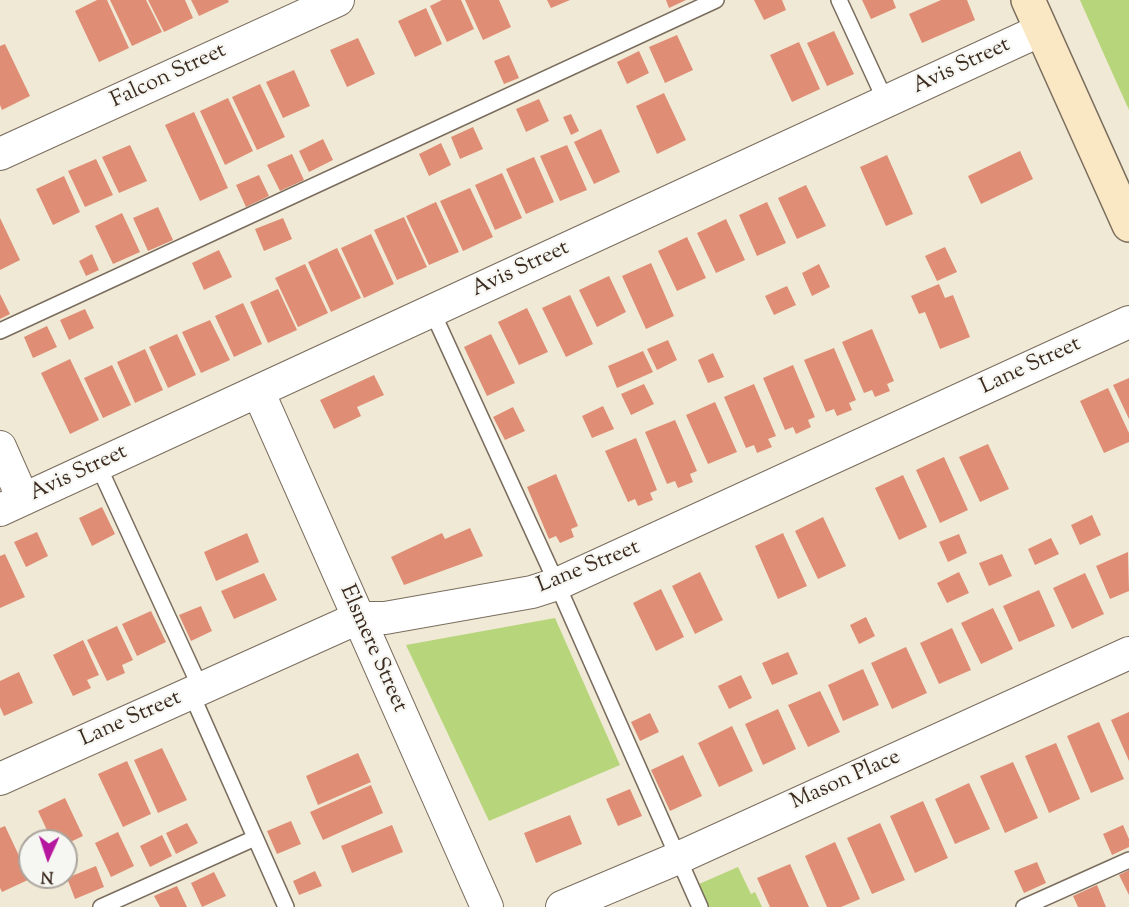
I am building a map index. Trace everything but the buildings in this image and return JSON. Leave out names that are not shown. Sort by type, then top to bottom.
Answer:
[{"type":"street","name":"Falcon Street","points":[[0,154],[338,0]]},
{"type":"street","points":[[1028,0],[1129,225]]},
{"type":"street","name":"Avis Street","points":[[12,505],[1041,30]]},
{"type":"street","name":"Lane Street","points":[[0,779],[358,618],[386,618],[532,592],[557,584],[1129,322]]},
{"type":"street","name":"Elsmere Street","points":[[258,392],[487,907]]},
{"type":"street","points":[[0,447],[12,505]]},
{"type":"street","name":"Mason Place","points":[[562,907],[678,858],[1129,653]]},
{"type":"lane","points":[[0,331],[716,0]]},
{"type":"lane","points":[[839,0],[886,102]]},
{"type":"lane","points":[[432,311],[557,584],[700,907]]},
{"type":"lane","points":[[98,465],[286,907]]},
{"type":"lane","points":[[101,907],[255,838]]},
{"type":"lane","points":[[1024,907],[1129,860]]},
{"type":"green space","points":[[1080,0],[1129,0],[1129,110],[1102,50]]},
{"type":"green space","points":[[555,618],[620,765],[489,821],[406,645]]},
{"type":"green space","points":[[738,867],[751,894],[755,892],[762,907],[709,907],[699,884]]}]
